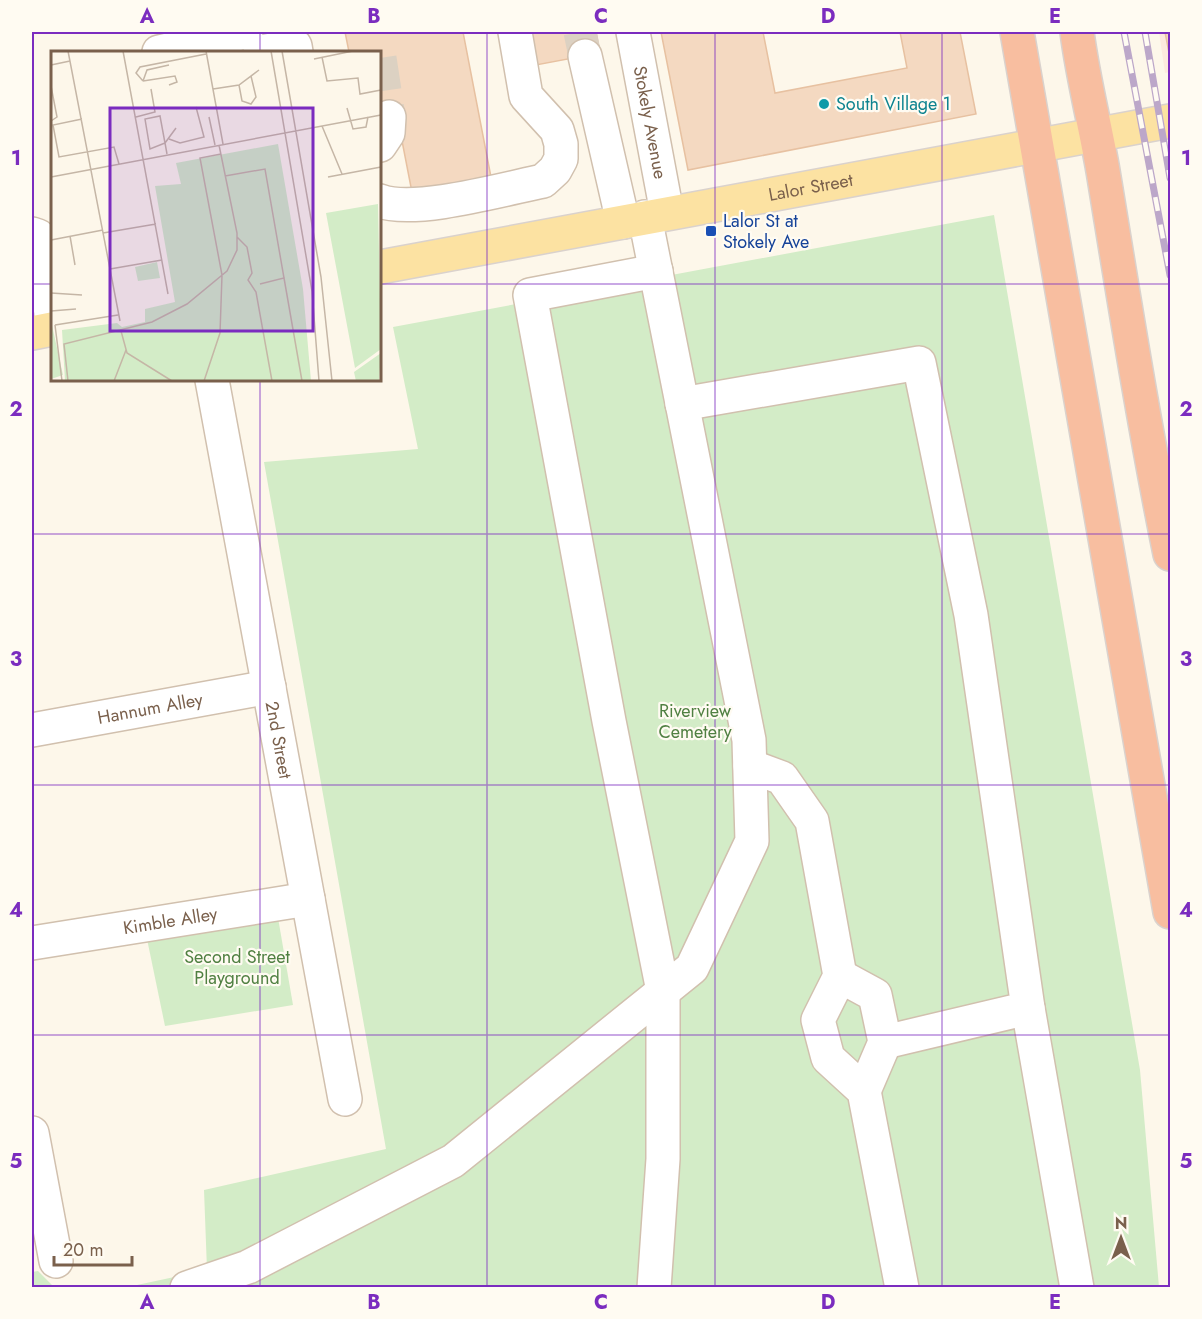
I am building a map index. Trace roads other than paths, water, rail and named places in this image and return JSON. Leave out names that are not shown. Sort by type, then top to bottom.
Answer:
[{"type":"highway","points":[[1017,32],[1170,912]]},
{"type":"highway","points":[[1077,32],[1084,83],[1097,136],[1146,434],[1170,554]]},
{"type":"main road","name":"Lalor Street","points":[[381,267],[1170,121]]},
{"type":"main road","points":[[32,333],[51,329]]},
{"type":"street","points":[[148,32],[152,51]]},
{"type":"street","points":[[163,51],[246,32]]},
{"type":"street","points":[[381,201],[388,204],[414,205],[543,181],[555,170],[561,159],[557,130],[526,96],[514,32]]},
{"type":"street","name":"Stokely Avenue","points":[[633,32],[645,217]]},
{"type":"street","points":[[266,51],[295,46],[296,51]]},
{"type":"street","points":[[187,1287],[248,1267],[453,1161],[692,968],[752,841],[749,740],[645,217],[585,56]]},
{"type":"street","points":[[32,234],[38,236],[51,313]]},
{"type":"street","points":[[654,1287],[663,1159],[663,991],[609,721],[530,295],[656,271]]},
{"type":"street","points":[[682,404],[919,363],[971,615],[1028,1008],[1077,1287]]},
{"type":"street","name":"2nd Street","points":[[212,381],[345,1099]]},
{"type":"street","name":"Hannum Alley","points":[[32,730],[269,687]]},
{"type":"street","points":[[750,766],[782,778],[812,821],[840,976],[818,1020],[828,1058],[864,1091]]},
{"type":"street","name":"Kimble Alley","points":[[32,943],[308,898]]},
{"type":"street","points":[[840,976],[875,995],[885,1042],[864,1091],[902,1287]]},
{"type":"street","points":[[885,1042],[1028,1008]]},
{"type":"street","points":[[32,1133],[39,1226],[56,1261]]},
{"type":"tunnel","points":[[580,32],[585,56]]},
{"type":"tunnel","points":[[381,65],[389,117]]},
{"type":"railway","points":[[1124,32],[1170,275]]},
{"type":"railway","points":[[1145,32],[1170,178]]},
{"type":"place","name":"South Village 1","points":[[824,104]]},
{"type":"place","name":"Lalor St at Stokely Ave","points":[[711,231]]},
{"type":"park label","name":"Riverview Cemetery","points":[[695,721]]},
{"type":"park label","name":"Second Street Playground","points":[[237,967]]}]
